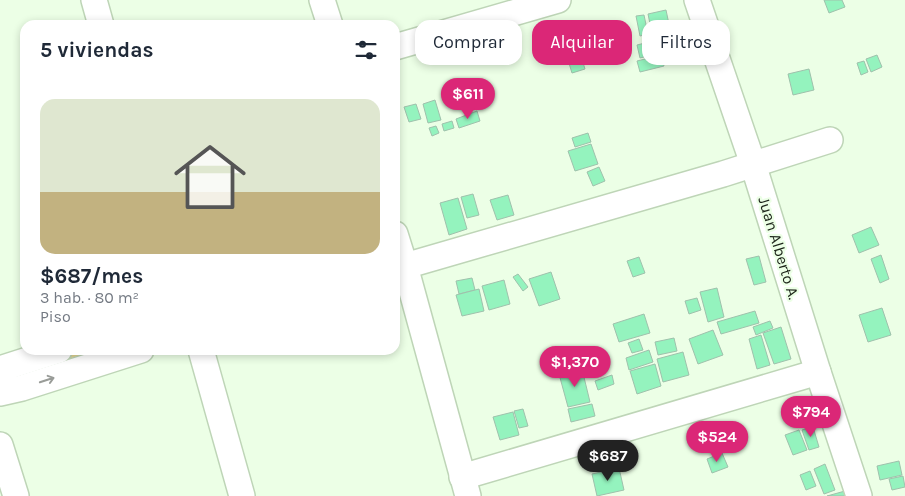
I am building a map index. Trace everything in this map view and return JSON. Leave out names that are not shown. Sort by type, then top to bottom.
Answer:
[{"type":"street","points":[[94,0],[100,20]]},
{"type":"street","points":[[322,0],[328,20]]},
{"type":"street","points":[[400,46],[558,0]]},
{"type":"street","name":"Juan Alberto A.","points":[[698,0],[753,164],[859,496]]},
{"type":"street","points":[[818,372],[465,487],[400,266],[714,177],[830,140]]},
{"type":"street","points":[[0,369],[43,355]]},
{"type":"street","points":[[0,394],[126,355]]},
{"type":"street","points":[[202,355],[242,496]]},
{"type":"street","points":[[0,445],[16,496]]},
{"type":"shaded area","points":[[60,355],[82,355],[9,377],[7,371]]},
{"type":"building","points":[[824,0],[842,0],[845,7],[829,13]]},
{"type":"building","points":[[666,10],[668,20],[649,20],[648,14]]},
{"type":"building","points":[[644,15],[645,20],[642,20],[642,36],[640,36],[636,16]]},
{"type":"building","points":[[642,44],[642,58],[640,58],[637,45]]},
{"type":"building","points":[[877,55],[882,67],[871,72],[866,59]]},
{"type":"building","points":[[642,60],[642,65],[664,66],[640,72],[637,61]]},
{"type":"building","points":[[864,61],[868,72],[861,75],[857,63]]},
{"type":"building","points":[[570,65],[584,65],[585,69],[572,73]]},
{"type":"building","points":[[809,69],[814,90],[793,95],[788,74]]},
{"type":"building","points":[[435,100],[441,120],[428,123],[423,104]]},
{"type":"building","points":[[416,104],[421,119],[409,122],[404,107]]},
{"type":"building","points":[[477,111],[480,121],[459,128],[456,119]]},
{"type":"building","points":[[452,121],[454,128],[444,131],[442,124]]},
{"type":"building","points":[[436,126],[439,133],[432,136],[429,128]]},
{"type":"building","points":[[588,133],[591,142],[575,147],[572,138]]},
{"type":"building","points":[[591,144],[598,164],[575,171],[568,151]]},
{"type":"building","points":[[599,167],[605,181],[593,186],[587,172]]},
{"type":"building","points":[[473,194],[479,215],[467,218],[461,197]]},
{"type":"building","points":[[508,195],[514,215],[497,220],[490,200]]},
{"type":"building","points":[[458,198],[467,229],[449,235],[440,203]]},
{"type":"building","points":[[871,227],[879,245],[859,253],[852,235]]},
{"type":"building","points":[[881,255],[889,279],[880,283],[871,259]]},
{"type":"building","points":[[759,256],[766,282],[754,285],[746,259]]},
{"type":"building","points":[[639,257],[645,273],[633,277],[627,261]]},
{"type":"building","points":[[551,272],[560,299],[539,306],[529,279]]},
{"type":"building","points":[[518,274],[528,287],[523,291],[513,277]]},
{"type":"building","points":[[472,278],[475,290],[459,294],[456,281]]},
{"type":"building","points":[[504,280],[510,304],[489,310],[482,286]]},
{"type":"building","points":[[717,288],[724,317],[708,322],[700,292]]},
{"type":"building","points":[[479,289],[484,311],[462,316],[456,295]]},
{"type":"building","points":[[697,298],[701,310],[689,314],[685,301]]},
{"type":"building","points":[[882,308],[891,335],[868,342],[859,315]]},
{"type":"building","points":[[755,311],[759,323],[721,334],[717,322]]},
{"type":"building","points":[[644,314],[650,333],[619,342],[613,324]]},
{"type":"building","points":[[770,321],[773,328],[756,335],[753,327]]},
{"type":"building","points":[[781,327],[791,359],[774,364],[763,333]]},
{"type":"building","points":[[713,330],[723,355],[698,364],[689,339]]},
{"type":"building","points":[[761,335],[770,365],[757,369],[749,339]]},
{"type":"building","points":[[674,338],[677,351],[658,355],[655,342]]},
{"type":"building","points":[[639,339],[643,350],[632,353],[628,343]]},
{"type":"building","points":[[649,350],[653,362],[629,370],[626,358]]},
{"type":"building","points":[[683,352],[689,375],[663,382],[657,359]]},
{"type":"building","points":[[655,364],[661,386],[637,394],[630,371]]},
{"type":"building","points":[[582,369],[590,402],[568,407],[559,374]]},
{"type":"building","points":[[612,375],[614,384],[598,390],[595,381]]},
{"type":"building","points":[[592,404],[595,416],[571,422],[568,409]]},
{"type":"building","points":[[523,409],[528,426],[519,428],[514,411]]},
{"type":"building","points":[[513,412],[519,435],[500,440],[493,417]]},
{"type":"building","points":[[813,427],[819,447],[809,450],[802,430]]},
{"type":"building","points":[[799,430],[807,450],[793,455],[785,435]]},
{"type":"building","points":[[722,453],[728,467],[712,473],[707,459]]},
{"type":"building","points":[[899,461],[902,475],[880,480],[877,466]]},
{"type":"building","points":[[825,464],[835,490],[824,494],[814,469]]},
{"type":"building","points":[[619,468],[624,490],[597,496],[592,474]]},
{"type":"building","points":[[810,471],[816,486],[806,490],[800,475]]},
{"type":"building","points":[[903,476],[905,487],[892,490],[889,479]]},
{"type":"building","points":[[845,491],[847,496],[827,496]]}]
